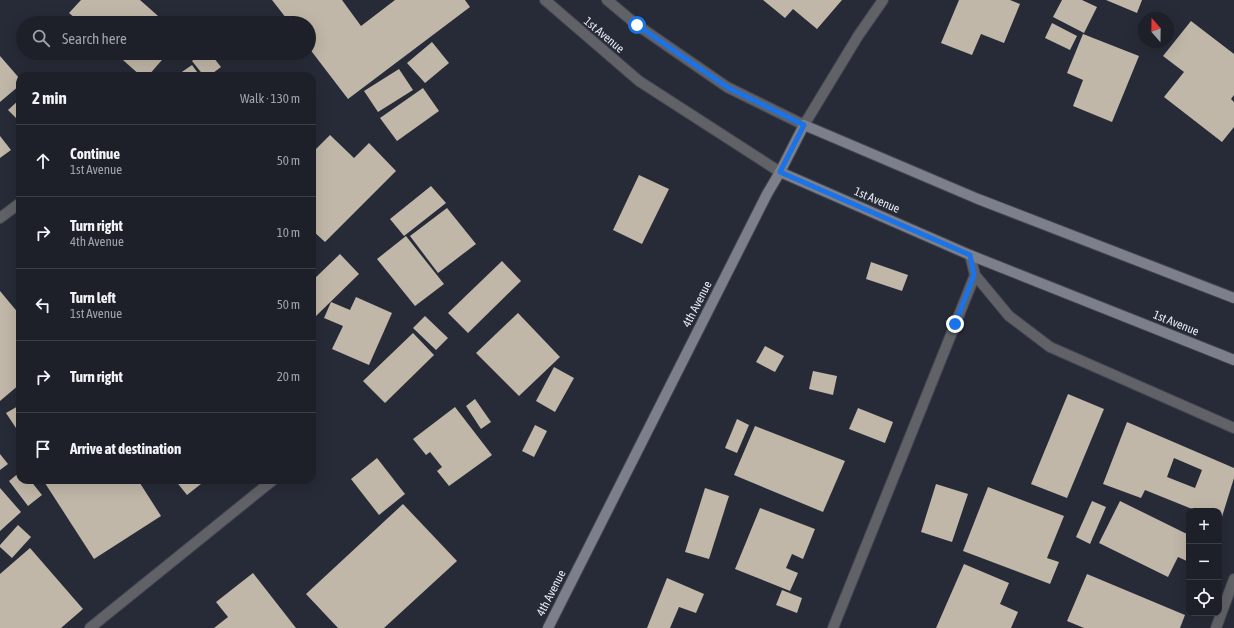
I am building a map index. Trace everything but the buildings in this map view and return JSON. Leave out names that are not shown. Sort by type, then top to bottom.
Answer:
[{"type":"main road","name":"4th Avenue","points":[[548,628],[767,194],[804,125]]},
{"type":"main road","points":[[804,125],[978,199],[1234,298]]},
{"type":"main road","name":"1st Avenue","points":[[780,172],[970,255],[1234,360]]},
{"type":"street","name":"1st Avenue","points":[[545,0],[639,81],[780,172]]},
{"type":"street","points":[[607,0],[637,25],[727,87],[804,125]]},
{"type":"street","name":"4th Avenue","points":[[804,125],[858,36],[883,0]]},
{"type":"street","points":[[0,218],[16,206]]},
{"type":"street","points":[[970,255],[974,275],[1009,316],[1050,347],[1234,428]]},
{"type":"street","points":[[833,628],[974,275]]},
{"type":"street","points":[[90,628],[268,484]]},
{"type":"street","points":[[1216,628],[1234,579]]},
{"type":"route","points":[[637,25],[727,87],[804,125],[780,172],[970,255],[974,275],[955,324]]}]
